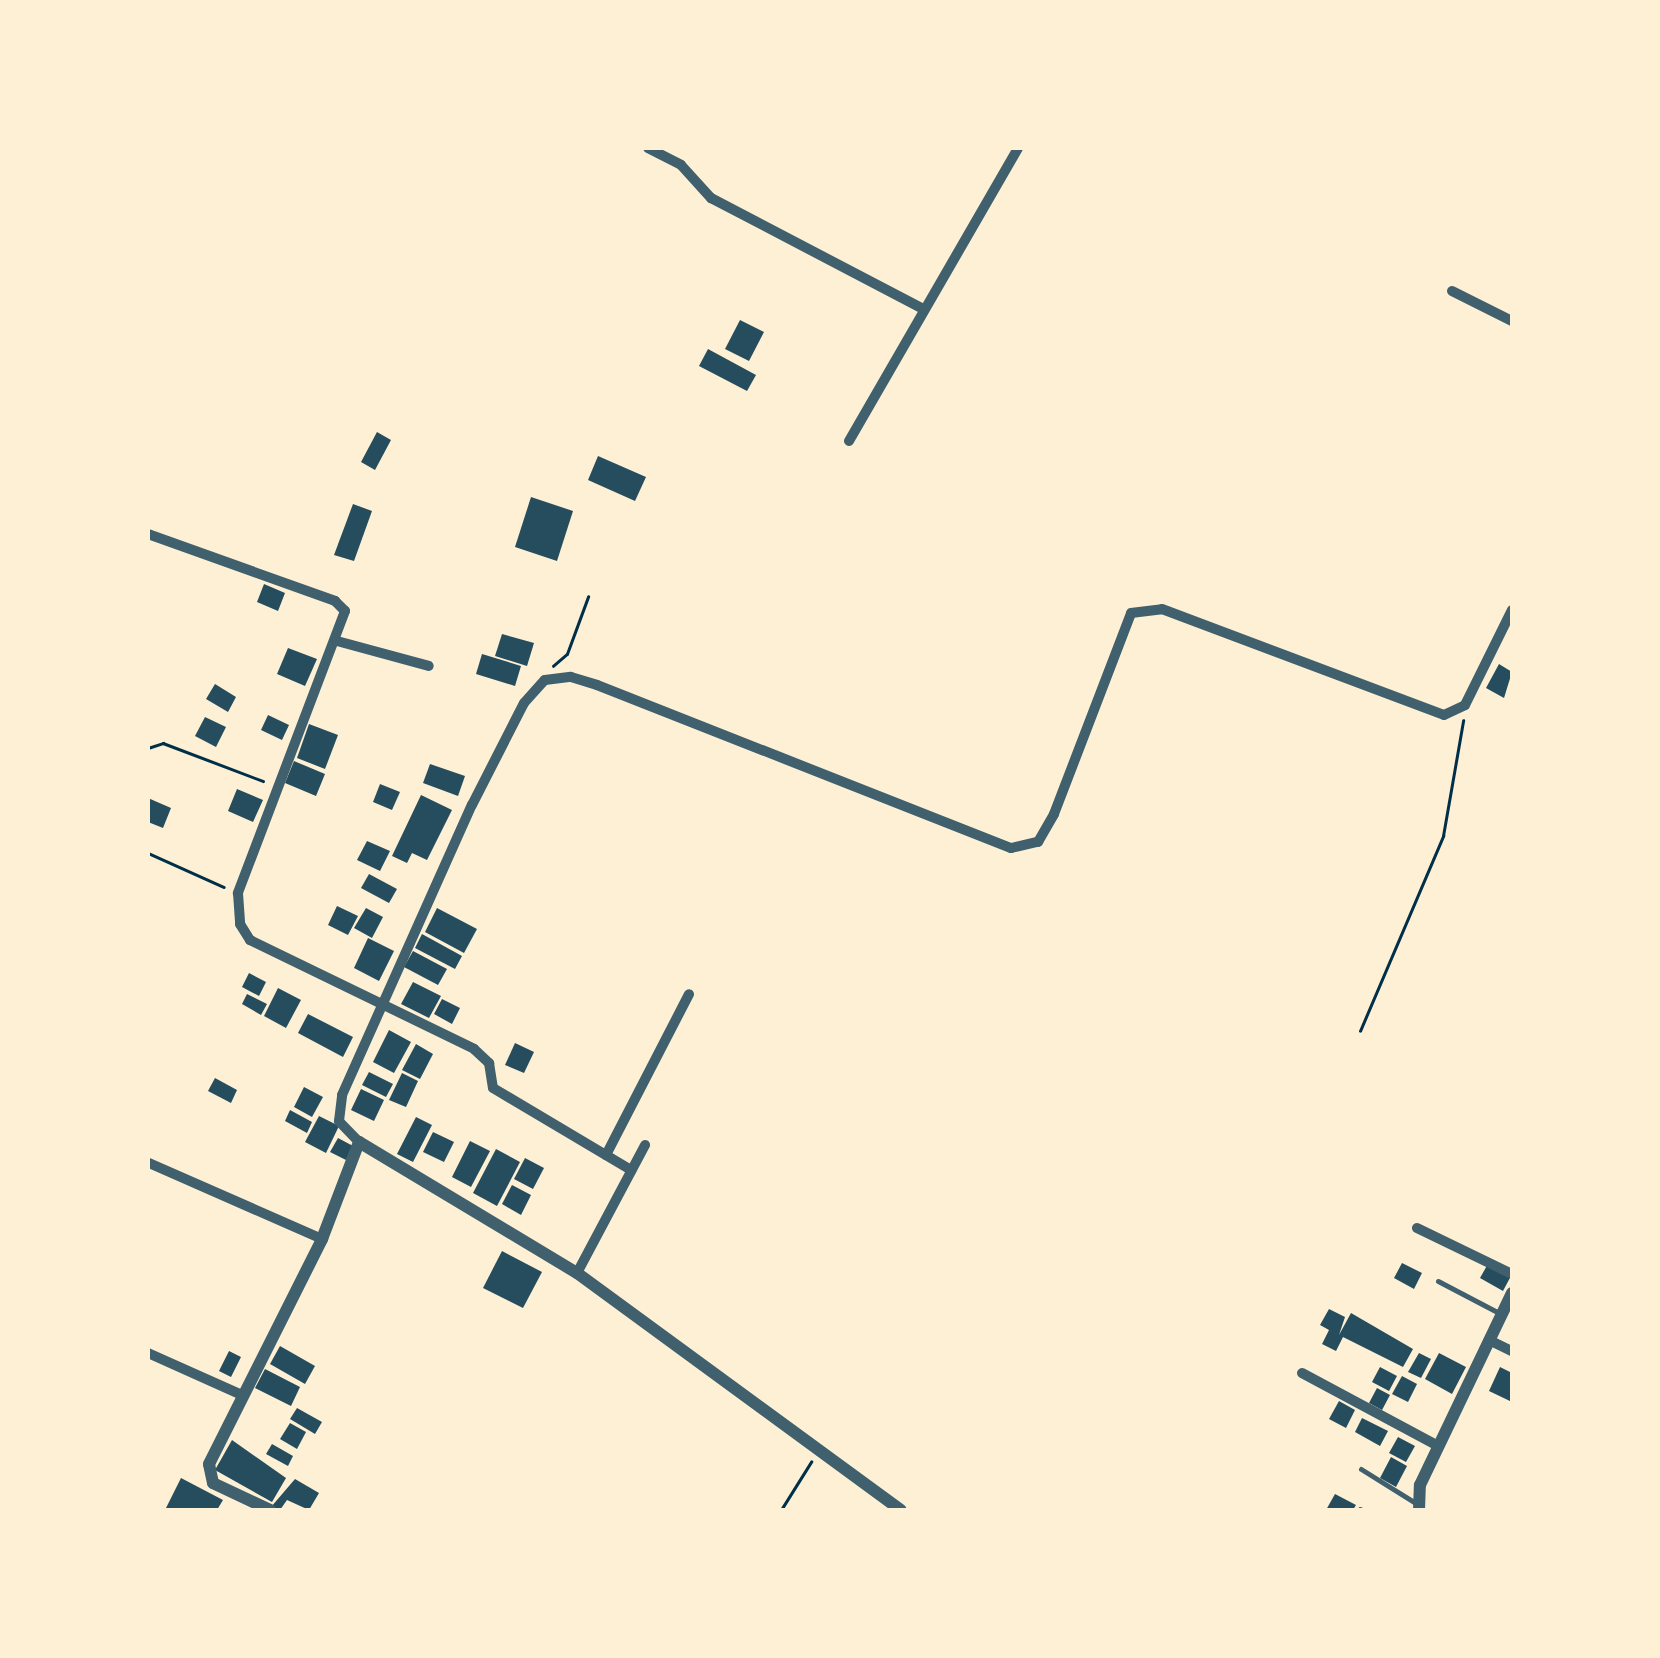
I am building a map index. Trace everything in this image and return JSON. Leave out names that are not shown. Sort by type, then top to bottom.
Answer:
[{"type":"street","points":[[648,148],[681,164],[711,198],[923,309]]},
{"type":"street","points":[[849,441],[1018,148]]},
{"type":"street","points":[[1452,292],[1512,321]]},
{"type":"street","points":[[148,534],[335,602],[345,611],[337,641],[238,893],[240,924],[250,940],[382,1000],[474,1050],[489,1063],[493,1088],[632,1170]]},
{"type":"street","points":[[901,1510],[817,1453],[577,1274],[359,1142],[339,1121],[342,1095],[382,1000],[524,703],[545,680],[571,677],[597,684],[1011,848],[1038,842],[1054,814],[1131,613],[1162,610],[1444,715],[1466,705],[1512,610]]},
{"type":"street","points":[[337,641],[429,666]]},
{"type":"street","points":[[606,1156],[689,994]]},
{"type":"street","points":[[270,1510],[214,1483],[208,1474],[322,1239],[359,1142]]},
{"type":"street","points":[[577,1274],[645,1145]]},
{"type":"street","points":[[149,1163],[322,1239]]},
{"type":"street","points":[[1417,1228],[1512,1274]]},
{"type":"street","points":[[1419,1508],[1420,1484],[1512,1293]]},
{"type":"street","points":[[1489,1340],[1512,1351]]},
{"type":"street","points":[[148,1353],[244,1396]]},
{"type":"street","points":[[1302,1374],[1438,1446]]},
{"type":"lane","points":[[1438,1281],[1502,1314]]},
{"type":"lane","points":[[1361,1469],[1419,1508]]},
{"type":"path","points":[[545,680],[567,654],[588,596]]},
{"type":"path","points":[[1360,1030],[1443,836],[1466,705]]},
{"type":"path","points":[[148,748],[163,743],[277,786]]},
{"type":"path","points":[[148,853],[238,893]]},
{"type":"path","points":[[782,1510],[817,1453]]},
{"type":"building","points":[[740,320],[764,332],[749,361],[725,349]]},
{"type":"building","points":[[708,349],[756,375],[747,391],[699,366]]},
{"type":"building","points":[[377,432],[391,440],[375,470],[361,462]]},
{"type":"building","points":[[598,456],[646,477],[635,501],[588,480]]},
{"type":"building","points":[[531,497],[573,511],[557,561],[515,547]]},
{"type":"building","points":[[353,504],[372,511],[354,561],[334,555]]},
{"type":"building","points":[[264,584],[285,593],[278,611],[257,602]]},
{"type":"building","points":[[502,634],[534,643],[527,666],[495,656]]},
{"type":"building","points":[[288,648],[317,659],[305,686],[277,674]]},
{"type":"building","points":[[482,654],[521,666],[515,686],[476,674]]},
{"type":"building","points":[[1499,664],[1512,672],[1504,698],[1486,688]]},
{"type":"building","points":[[215,684],[236,697],[228,712],[206,699]]},
{"type":"building","points":[[268,715],[289,725],[282,740],[261,730]]},
{"type":"building","points":[[205,717],[226,727],[216,747],[195,736]]},
{"type":"building","points":[[309,724],[338,735],[325,769],[297,758]]},
{"type":"building","points":[[294,761],[325,774],[316,796],[285,783]]},
{"type":"building","points":[[430,764],[465,776],[458,796],[423,783]]},
{"type":"building","points":[[380,784],[400,792],[392,810],[373,802]]},
{"type":"building","points":[[237,789],[263,800],[253,822],[228,811]]},
{"type":"building","points":[[421,795],[452,810],[427,860],[412,853],[407,863],[392,856]]},
{"type":"building","points":[[148,798],[171,808],[163,828],[148,822]]},
{"type":"building","points":[[367,841],[390,851],[380,871],[357,860]]},
{"type":"building","points":[[369,874],[397,889],[389,903],[361,888]]},
{"type":"building","points":[[337,906],[358,916],[348,935],[328,925]]},
{"type":"building","points":[[366,908],[383,917],[372,938],[354,928]]},
{"type":"building","points":[[437,908],[477,929],[464,953],[425,932]]},
{"type":"building","points":[[422,934],[462,956],[455,969],[415,948]]},
{"type":"building","points":[[368,938],[394,951],[379,981],[354,968]]},
{"type":"building","points":[[413,951],[447,969],[438,985],[404,967]]},
{"type":"building","points":[[249,973],[266,982],[259,996],[242,987]]},
{"type":"building","points":[[413,982],[441,996],[429,1018],[401,1004]]},
{"type":"building","points":[[278,988],[301,1000],[286,1028],[264,1016]]},
{"type":"building","points":[[247,994],[267,1004],[261,1015],[242,1004]]},
{"type":"building","points":[[442,999],[460,1008],[452,1024],[434,1014]]},
{"type":"building","points":[[308,1014],[353,1037],[343,1057],[298,1033]]},
{"type":"building","points":[[389,1030],[411,1042],[394,1073],[373,1062]]},
{"type":"building","points":[[515,1043],[534,1052],[524,1073],[505,1065]]},
{"type":"building","points":[[416,1044],[433,1054],[420,1079],[402,1070]]},
{"type":"building","points":[[369,1072],[393,1084],[386,1097],[362,1085]]},
{"type":"building","points":[[402,1073],[418,1081],[406,1107],[389,1100]]},
{"type":"building","points":[[215,1078],[237,1090],[231,1103],[208,1091]]},
{"type":"building","points":[[304,1087],[323,1097],[312,1117],[294,1107]]},
{"type":"building","points":[[361,1089],[384,1100],[374,1121],[351,1110]]},
{"type":"building","points":[[290,1110],[312,1122],[307,1133],[285,1121]]},
{"type":"building","points":[[319,1116],[339,1126],[326,1153],[305,1142]]},
{"type":"building","points":[[416,1117],[432,1125],[413,1162],[397,1154]]},
{"type":"building","points":[[433,1132],[454,1142],[444,1162],[423,1152]]},
{"type":"building","points":[[338,1138],[353,1146],[346,1160],[330,1152]]},
{"type":"building","points":[[470,1141],[490,1151],[471,1187],[452,1177]]},
{"type":"building","points":[[496,1149],[520,1162],[497,1206],[473,1193]]},
{"type":"building","points":[[525,1158],[544,1168],[533,1189],[514,1179]]},
{"type":"building","points":[[512,1185],[531,1195],[521,1215],[502,1204]]},
{"type":"building","points":[[502,1251],[542,1272],[523,1308],[483,1288]]},
{"type":"building","points":[[1489,1262],[1512,1274],[1503,1291],[1480,1278]]},
{"type":"building","points":[[1402,1263],[1422,1273],[1414,1289],[1394,1278]]},
{"type":"building","points":[[1329,1309],[1345,1317],[1339,1335],[1351,1313],[1413,1349],[1403,1367],[1343,1337],[1336,1351],[1322,1344],[1329,1330],[1320,1325]]},
{"type":"building","points":[[280,1346],[315,1366],[305,1384],[270,1364]]},
{"type":"building","points":[[229,1351],[241,1357],[231,1377],[219,1371]]},
{"type":"building","points":[[1419,1353],[1431,1359],[1421,1378],[1408,1372]]},
{"type":"building","points":[[1439,1353],[1466,1367],[1452,1394],[1425,1379]]},
{"type":"building","points":[[1380,1367],[1397,1376],[1389,1391],[1372,1382]]},
{"type":"building","points":[[1500,1367],[1512,1373],[1512,1402],[1489,1391]]},
{"type":"building","points":[[265,1369],[300,1387],[291,1406],[255,1388]]},
{"type":"building","points":[[1402,1376],[1417,1384],[1408,1402],[1392,1394]]},
{"type":"building","points":[[1377,1388],[1390,1395],[1382,1410],[1369,1403]]},
{"type":"building","points":[[1339,1401],[1355,1410],[1346,1428],[1329,1419]]},
{"type":"building","points":[[297,1408],[322,1422],[315,1434],[290,1419]]},
{"type":"building","points":[[1362,1418],[1388,1431],[1380,1446],[1355,1432]]},
{"type":"building","points":[[290,1423],[306,1432],[297,1449],[280,1439]]},
{"type":"building","points":[[1398,1437],[1415,1446],[1406,1462],[1389,1453]]},
{"type":"building","points":[[232,1440],[286,1478],[272,1502],[215,1470]]},
{"type":"building","points":[[272,1444],[293,1456],[288,1466],[266,1454]]},
{"type":"building","points":[[1391,1457],[1407,1466],[1396,1487],[1380,1478]]},
{"type":"building","points":[[181,1478],[223,1500],[217,1510],[165,1510]]},
{"type":"building","points":[[295,1479],[319,1493],[309,1510],[287,1500],[280,1510],[271,1507]]},
{"type":"building","points":[[1335,1494],[1356,1505],[1353,1510],[1326,1510]]}]
